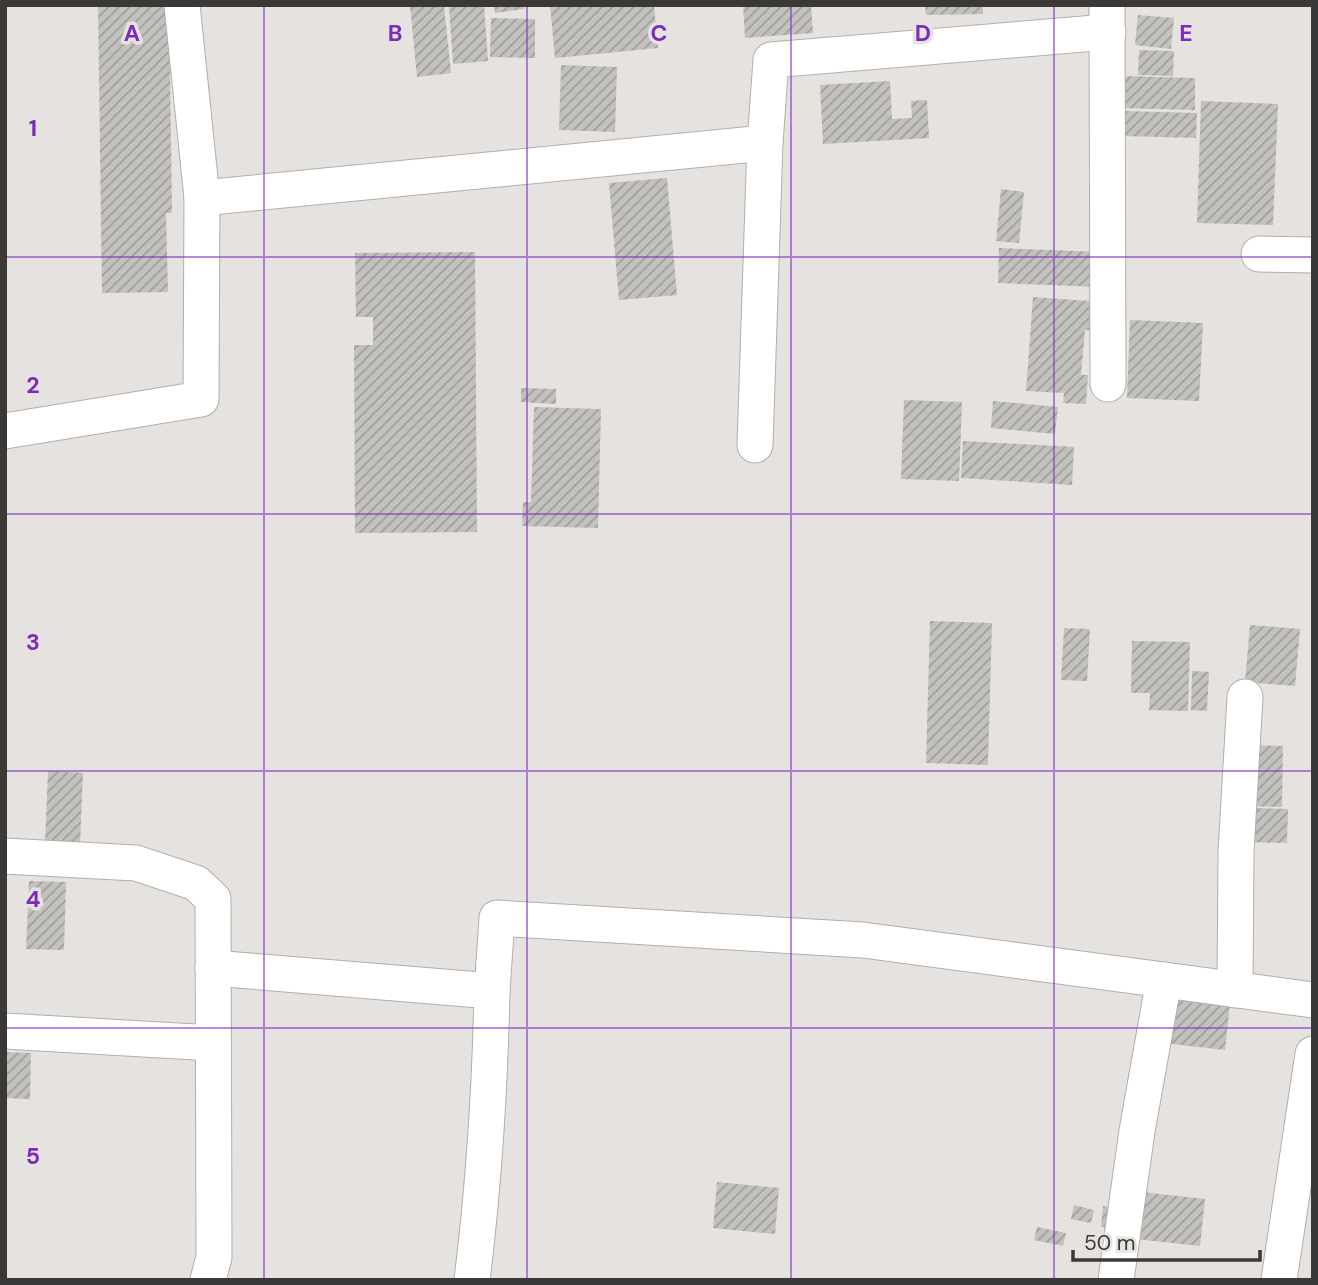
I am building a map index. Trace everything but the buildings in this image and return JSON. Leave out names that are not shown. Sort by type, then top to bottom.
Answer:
[{"type":"street","points":[[5,431],[201,399],[202,198],[182,5]]},
{"type":"street","points":[[755,445],[765,143],[771,60],[1108,19],[1108,384]]},
{"type":"street","points":[[202,198],[765,143]]},
{"type":"street","points":[[1259,254],[1313,255]]},
{"type":"street","points":[[1235,990],[1237,852],[1245,698]]},
{"type":"street","points":[[5,856],[136,863],[196,883],[213,899],[214,1257],[208,1280]]},
{"type":"street","points":[[472,1280],[482,1204],[498,918],[863,940],[1313,1000]]},
{"type":"street","points":[[213,968],[492,990]]},
{"type":"street","points":[[1116,1280],[1137,1131],[1164,980]]},
{"type":"street","points":[[5,1031],[213,1043]]},
{"type":"street","points":[[1279,1280],[1313,1054]]}]
